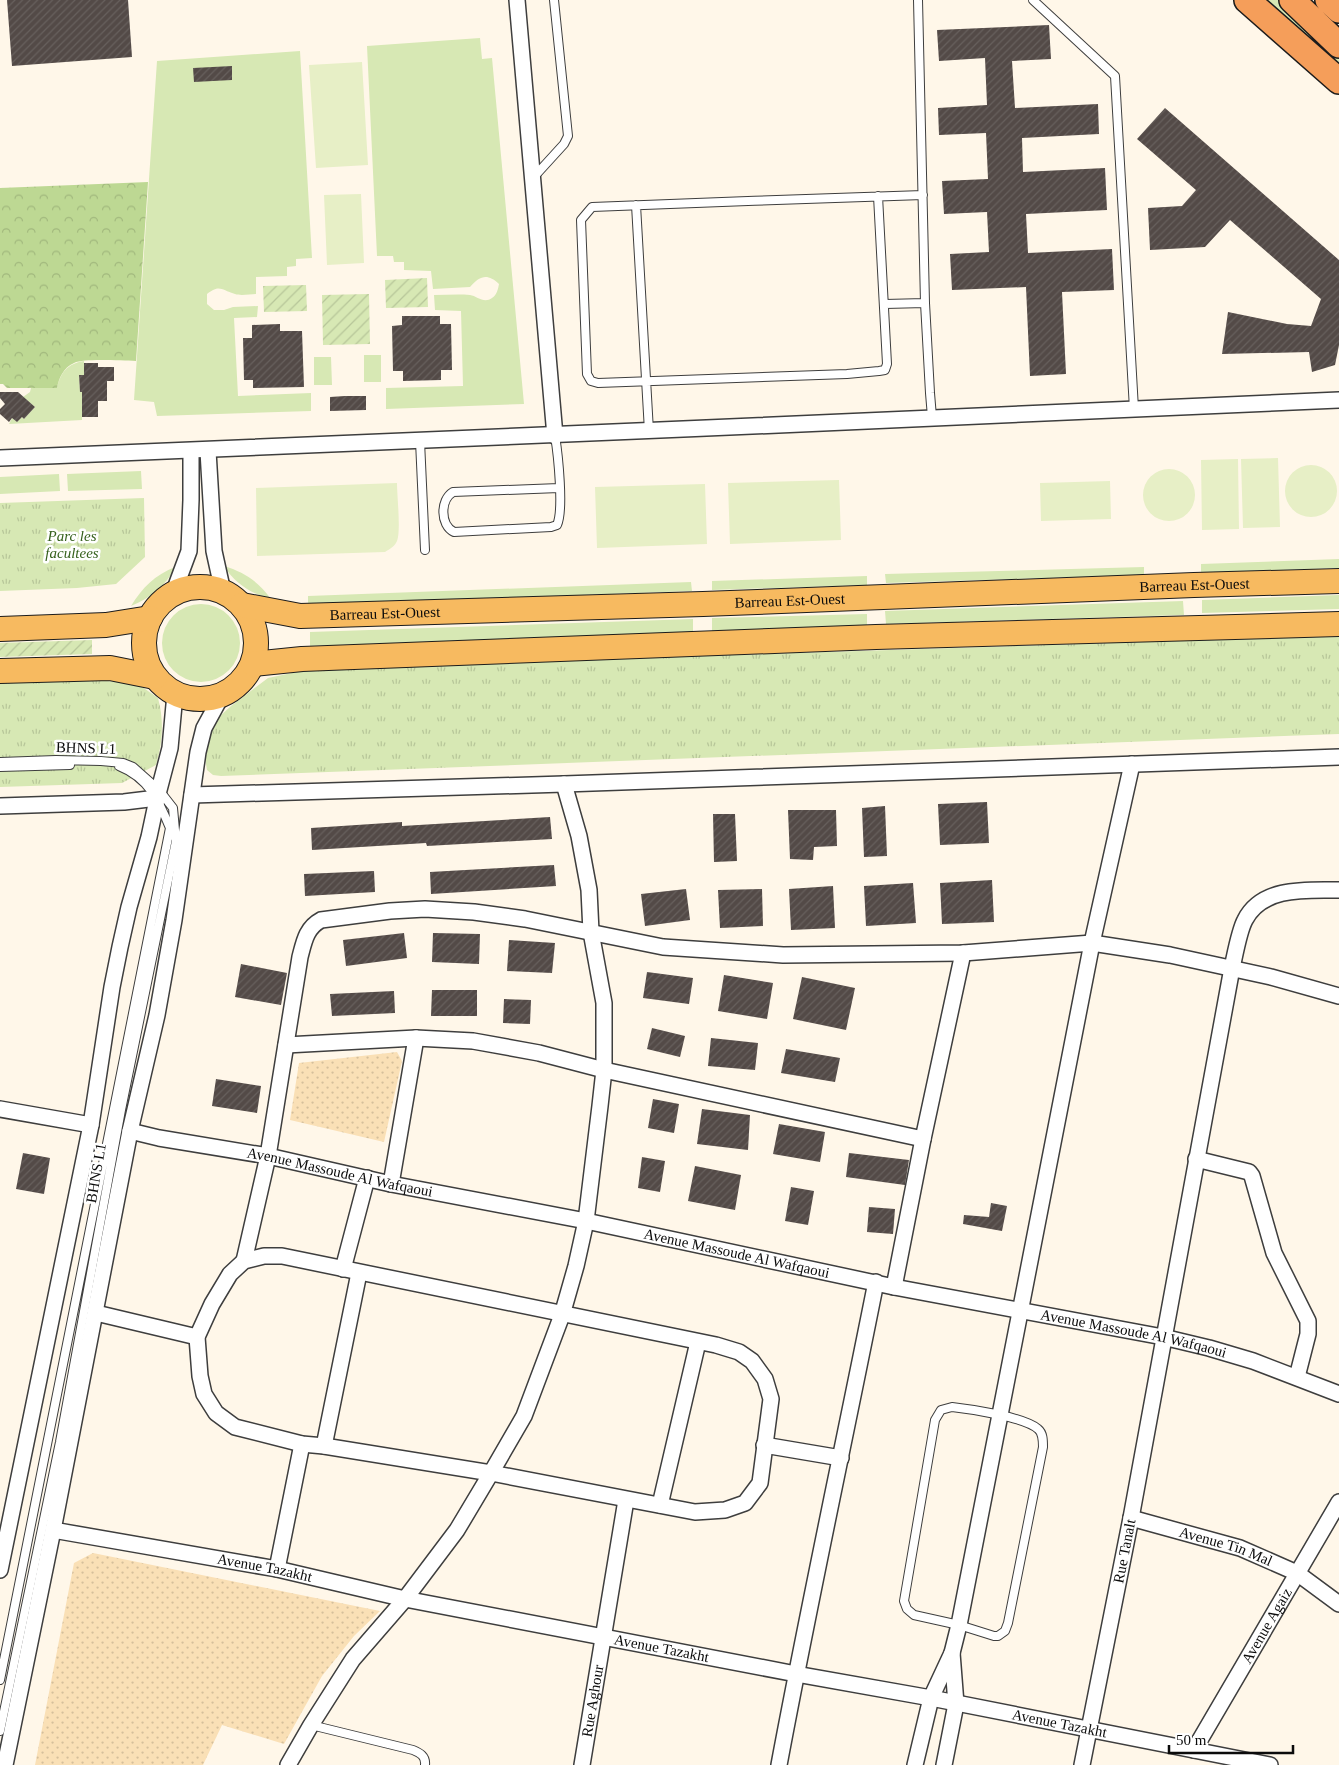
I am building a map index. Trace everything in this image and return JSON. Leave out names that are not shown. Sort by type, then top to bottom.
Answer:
[{"type":"highway","points":[[1247,0],[1339,82]]},
{"type":"highway","points":[[1292,0],[1339,44]]},
{"type":"highway","points":[[1328,0],[1339,10]]},
{"type":"main road","name":"Barreau Est-Ouest","points":[[233,599],[300,616],[703,604],[1339,581]]},
{"type":"main road","points":[[211,588],[233,599],[252,621],[257,639],[253,664],[241,682],[222,695],[198,699],[175,694],[155,677],[148,664],[144,649],[145,633],[150,618],[164,600],[185,589],[211,588]]},
{"type":"main road","points":[[0,629],[106,625],[150,618]]},
{"type":"main road","points":[[253,664],[302,659],[714,643],[1339,624]]},
{"type":"main road","points":[[0,671],[110,668],[155,677]]},
{"type":"street","points":[[517,0],[555,436]]},
{"type":"street","points":[[0,458],[555,436],[1339,400]]},
{"type":"street","points":[[208,450],[214,551],[233,599]]},
{"type":"street","points":[[173,594],[188,551],[191,451]]},
{"type":"street","points":[[0,1570],[5,1523],[91,1125],[120,947],[170,748],[175,694]]},
{"type":"street","points":[[5,1765],[96,1313],[130,1131],[158,1015],[174,920],[197,756],[204,728],[222,695]]},
{"type":"street","points":[[192,795],[1339,757]]},
{"type":"street","points":[[915,1765],[930,1698],[952,1653],[959,1625],[1092,944],[1132,764]]},
{"type":"street","points":[[288,1765],[353,1659],[405,1599],[457,1530],[524,1416],[562,1315],[576,1266],[586,1221],[604,1070],[604,1003],[591,932],[586,872],[579,836],[564,784]]},
{"type":"street","points":[[0,806],[124,802],[158,794]]},
{"type":"street","name":"Rue Tanalt","points":[[1082,1765],[1131,1518],[1232,968],[1245,920],[1255,906],[1272,896],[1297,890],[1339,890]]},
{"type":"street","points":[[244,1261],[268,1156],[300,958],[309,930],[313,924],[321,920],[390,911],[426,909],[474,912],[591,932],[663,947],[746,954],[963,952],[1092,944],[1170,955],[1232,968],[1339,996]]},
{"type":"street","points":[[894,1287],[963,952]]},
{"type":"street","points":[[286,1045],[416,1038],[473,1041],[539,1052],[604,1070],[923,1139]]},
{"type":"street","points":[[391,1184],[416,1038]]},
{"type":"street","points":[[0,1109],[91,1125]]},
{"type":"street","name":"Avenue Massoude Al Wafqaoui","points":[[130,1131],[159,1138],[268,1156],[391,1184],[586,1221],[894,1287],[1163,1337],[1218,1350],[1297,1376],[1339,1394]]},
{"type":"street","points":[[1196,1159],[1249,1172],[1252,1176],[1274,1253],[1308,1321],[1308,1334],[1297,1376]]},
{"type":"street","points":[[343,1269],[367,1178]]},
{"type":"street","points":[[264,1256],[282,1256],[562,1315],[716,1345],[738,1352],[752,1361],[765,1379],[771,1399],[760,1484],[745,1503],[725,1510],[695,1512],[491,1473],[302,1444],[235,1427],[216,1414],[204,1394],[200,1376],[197,1337],[222,1285],[230,1274],[244,1261],[264,1256]]},
{"type":"street","points":[[324,1446],[359,1273]]},
{"type":"street","points":[[779,1765],[876,1282]]},
{"type":"street","points":[[96,1313],[197,1337]]},
{"type":"street","points":[[660,1505],[698,1342]]},
{"type":"street","points":[[277,1569],[302,1444]]},
{"type":"street","points":[[764,1446],[841,1458]]},
{"type":"street","name":"Rue Aghour","points":[[582,1765],[626,1500]]},
{"type":"street","name":"Avenue Agaiz","points":[[1194,1750],[1339,1502]]},
{"type":"street","name":"Avenue Tin Mal","points":[[1131,1518],[1240,1548],[1297,1573],[1339,1604]]},
{"type":"street","name":"Avenue Tazakht","points":[[53,1530],[277,1569],[405,1599],[930,1698],[1270,1765]]},
{"type":"street","points":[[944,1765],[956,1704],[952,1653]]},
{"type":"lane","points":[[533,178],[564,144],[568,136],[554,0]]},
{"type":"lane","points":[[918,0],[925,303],[932,418]]},
{"type":"lane","points":[[1033,0],[1115,76],[1134,409]]},
{"type":"lane","points":[[878,196],[885,304],[887,364],[885,370],[880,372],[598,383],[591,381],[587,374],[581,220],[592,207],[878,196],[923,195]]},
{"type":"lane","points":[[636,205],[648,431]]},
{"type":"lane","points":[[885,304],[925,303]]},
{"type":"lane","points":[[555,436],[559,464],[559,488],[559,520],[557,525],[551,527],[454,532],[444,522],[444,502],[447,496],[453,492],[559,488]]},
{"type":"lane","points":[[420,441],[426,550]]},
{"type":"lane","name":"BHNS L1","points":[[0,762],[56,760],[123,763],[133,767],[158,794],[170,828],[0,1680]]},
{"type":"lane","name":"BHNS L1","points":[[0,767],[107,764],[125,768],[173,808],[176,841],[121,1110],[60,1442],[0,1731]]},
{"type":"lane","points":[[952,1407],[1001,1415],[1037,1428],[1043,1441],[1008,1623],[1005,1631],[994,1636],[959,1625],[914,1616],[907,1609],[904,1600],[937,1414],[946,1408],[952,1407]]},
{"type":"lane","points":[[311,1725],[412,1750],[423,1756],[426,1761],[425,1765]]},
{"type":"green space","points":[[1261,0],[1283,0],[1339,50],[1339,68]]},
{"type":"green space","points":[[480,38],[482,59],[492,58],[524,404],[386,409],[386,388],[463,386],[461,311],[435,310],[434,295],[470,295],[489,300],[497,292],[499,284],[491,278],[484,277],[477,280],[470,287],[433,289],[431,271],[404,270],[404,262],[394,262],[393,256],[377,256],[367,46]]},
{"type":"green space","points":[[300,51],[312,258],[296,259],[296,266],[287,267],[287,276],[256,277],[256,294],[237,295],[215,289],[207,294],[207,304],[214,310],[258,306],[257,317],[234,318],[238,396],[311,393],[311,411],[157,416],[154,402],[134,400],[157,61]]},
{"type":"green space","points":[[362,62],[368,165],[316,168],[309,65]]},
{"type":"green space","points":[[148,182],[136,361],[79,361],[67,368],[62,374],[57,388],[7,388],[0,384],[0,188]]},
{"type":"green space","points":[[361,194],[364,263],[327,265],[324,195]]},
{"type":"green space","points":[[427,278],[428,307],[386,308],[385,280]]},
{"type":"green space","points":[[306,285],[307,311],[264,312],[263,286]]},
{"type":"green space","points":[[369,294],[370,344],[323,345],[322,295]]},
{"type":"green space","points":[[364,355],[381,355],[381,382],[364,382]]},
{"type":"green space","points":[[314,357],[331,357],[332,385],[314,385]]},
{"type":"green space","points":[[84,361],[84,375],[79,375],[80,391],[82,392],[82,420],[9,424],[12,418],[17,422],[22,417],[24,419],[35,407],[23,397],[30,392],[31,388],[57,388],[63,373],[69,367]]},
{"type":"green space","points":[[1278,458],[1280,527],[1243,528],[1241,459]]},
{"type":"green space","points":[[1238,459],[1239,529],[1202,530],[1201,460]]},
{"type":"green space","points":[[1306,465],[1316,465],[1330,472],[1337,486],[1337,496],[1330,510],[1316,517],[1306,517],[1296,513],[1289,506],[1285,496],[1285,486],[1289,476],[1296,469]]},
{"type":"green space","points":[[1164,469],[1174,469],[1188,476],[1195,490],[1195,500],[1188,514],[1174,521],[1164,521],[1154,517],[1147,510],[1143,500],[1143,490],[1147,480],[1154,473]]},
{"type":"green space","points":[[141,471],[142,489],[68,491],[67,474]]},
{"type":"green space","points":[[59,474],[60,491],[0,494],[0,477]]},
{"type":"green space","points":[[839,480],[841,540],[730,544],[728,483]]},
{"type":"green space","points":[[1110,481],[1111,519],[1041,521],[1040,483]]},
{"type":"green space","points":[[397,483],[398,536],[395,544],[385,552],[257,556],[256,488]]},
{"type":"green space","points":[[705,484],[707,544],[597,548],[595,487]]},
{"type":"green space","name":"Parc les facultees","points":[[144,498],[145,557],[116,584],[77,588],[0,591],[0,503]]},
{"type":"green space","points":[[1339,559],[1339,568],[1201,573],[1201,564]]},
{"type":"green space","points":[[224,566],[250,578],[271,599],[244,587],[233,578]]},
{"type":"green space","points":[[175,567],[172,574],[157,591],[131,606],[150,583],[161,574]]},
{"type":"green space","points":[[1144,567],[1144,575],[886,583],[885,574]]},
{"type":"green space","points":[[867,576],[867,585],[712,590],[712,581]]},
{"type":"green space","points":[[691,582],[692,591],[308,605],[308,596]]},
{"type":"green space","points":[[1339,595],[1339,609],[1202,613],[1202,600]]},
{"type":"green space","points":[[1183,601],[1184,615],[886,624],[885,611]]},
{"type":"green space","points":[[201,604],[216,607],[229,615],[237,628],[240,643],[237,658],[229,671],[216,679],[201,682],[186,679],[173,671],[165,658],[162,643],[165,628],[173,615],[186,607]]},
{"type":"green space","points":[[867,614],[867,627],[712,631],[712,618]]},
{"type":"green space","points":[[693,619],[693,632],[310,646],[310,632]]},
{"type":"green space","points":[[1339,636],[1339,734],[221,776],[213,775],[207,770],[205,758],[212,727],[219,717],[231,706],[268,678],[306,670],[342,667]]},
{"type":"green space","points":[[92,640],[92,654],[0,657],[0,643]]},
{"type":"green space","points":[[86,679],[138,684],[158,698],[162,731],[156,765],[122,783],[0,787],[0,682]]},
{"type":"sand","points":[[397,1052],[402,1061],[384,1142],[290,1120],[299,1063]]},
{"type":"sand","points":[[93,1553],[380,1611],[354,1636],[322,1676],[284,1744],[222,1725],[203,1765],[35,1765],[74,1563]]},
{"type":"building","points":[[7,0],[128,0],[132,57],[12,66]]},
{"type":"building","points":[[1049,25],[1051,59],[1012,61],[1015,108],[1098,104],[1099,134],[1022,138],[1023,172],[1105,168],[1107,210],[1026,214],[1028,253],[1112,249],[1114,290],[1062,292],[1066,374],[1030,376],[1026,287],[952,290],[950,254],[989,252],[987,212],[944,214],[942,181],[988,179],[986,133],[939,135],[938,108],[987,105],[985,58],[939,61],[937,30]]},
{"type":"building","points":[[232,66],[232,80],[194,82],[193,68]]},
{"type":"building","points":[[1165,108],[1339,260],[1339,345],[1335,365],[1312,372],[1309,352],[1222,354],[1228,312],[1287,324],[1311,326],[1321,299],[1230,220],[1205,247],[1150,250],[1148,208],[1182,206],[1196,190],[1137,139]]},
{"type":"building","points":[[402,316],[440,316],[440,324],[451,324],[452,370],[441,370],[441,380],[403,381],[403,371],[393,371],[392,326],[402,325]]},
{"type":"building","points":[[280,324],[280,331],[302,331],[304,387],[253,388],[253,380],[244,380],[243,338],[252,338],[252,325]]},
{"type":"building","points":[[84,363],[98,363],[98,367],[114,367],[114,381],[107,381],[107,401],[98,401],[98,417],[82,417],[82,392],[80,392],[79,375],[84,375]]},
{"type":"building","points":[[0,392],[18,392],[35,407],[24,419],[22,417],[17,422],[12,418],[9,422],[0,414],[0,409],[5,404],[0,398]]},
{"type":"building","points":[[366,396],[366,410],[330,411],[330,397]]},
{"type":"building","points":[[987,802],[989,843],[940,845],[938,804]]},
{"type":"building","points":[[885,806],[887,856],[864,857],[862,808]]},
{"type":"building","points":[[788,810],[836,810],[837,846],[814,847],[813,860],[790,859]]},
{"type":"building","points":[[713,814],[735,814],[737,861],[714,862]]},
{"type":"building","points":[[550,817],[552,839],[427,846],[426,843],[312,850],[311,828],[402,822],[402,826]]},
{"type":"building","points":[[554,865],[556,886],[431,894],[430,872]]},
{"type":"building","points":[[374,871],[375,892],[305,896],[304,874]]},
{"type":"building","points":[[992,880],[994,922],[942,924],[940,883]]},
{"type":"building","points":[[913,883],[916,923],[866,926],[864,886]]},
{"type":"building","points":[[833,886],[835,928],[791,930],[789,889]]},
{"type":"building","points":[[686,889],[690,920],[645,926],[641,894]]},
{"type":"building","points":[[762,889],[763,926],[720,928],[718,890]]},
{"type":"building","points":[[404,933],[407,958],[346,966],[343,940]]},
{"type":"building","points":[[433,933],[480,934],[479,964],[432,962]]},
{"type":"building","points":[[509,940],[555,943],[552,973],[507,971]]},
{"type":"building","points":[[241,964],[287,973],[281,1005],[235,997]]},
{"type":"building","points":[[647,972],[693,978],[689,1004],[643,998]]},
{"type":"building","points":[[724,975],[773,983],[767,1019],[718,1011]]},
{"type":"building","points":[[802,977],[855,988],[846,1030],[793,1019]]},
{"type":"building","points":[[432,990],[477,990],[477,1016],[431,1016]]},
{"type":"building","points":[[394,991],[395,1013],[332,1016],[330,994]]},
{"type":"building","points":[[504,999],[531,1000],[530,1024],[503,1023]]},
{"type":"building","points":[[652,1028],[685,1036],[680,1057],[647,1049]]},
{"type":"building","points":[[711,1038],[758,1043],[755,1070],[708,1066]]},
{"type":"building","points":[[786,1049],[840,1058],[835,1082],[781,1073]]},
{"type":"building","points":[[216,1079],[261,1086],[257,1113],[212,1106]]},
{"type":"building","points":[[653,1099],[679,1104],[674,1133],[648,1128]]},
{"type":"building","points":[[702,1109],[750,1115],[748,1150],[697,1144]]},
{"type":"building","points":[[779,1124],[825,1132],[820,1162],[773,1154]]},
{"type":"building","points":[[23,1153],[50,1158],[44,1194],[16,1189]]},
{"type":"building","points":[[849,1153],[909,1160],[905,1185],[846,1177]]},
{"type":"building","points":[[642,1157],[665,1161],[660,1192],[638,1188]]},
{"type":"building","points":[[695,1166],[741,1175],[735,1210],[688,1201]]},
{"type":"building","points":[[791,1187],[814,1191],[808,1225],[785,1221]]},
{"type":"building","points":[[991,1203],[1007,1206],[1002,1231],[963,1224],[964,1215],[989,1217]]},
{"type":"building","points":[[869,1207],[895,1209],[893,1234],[867,1232]]}]
